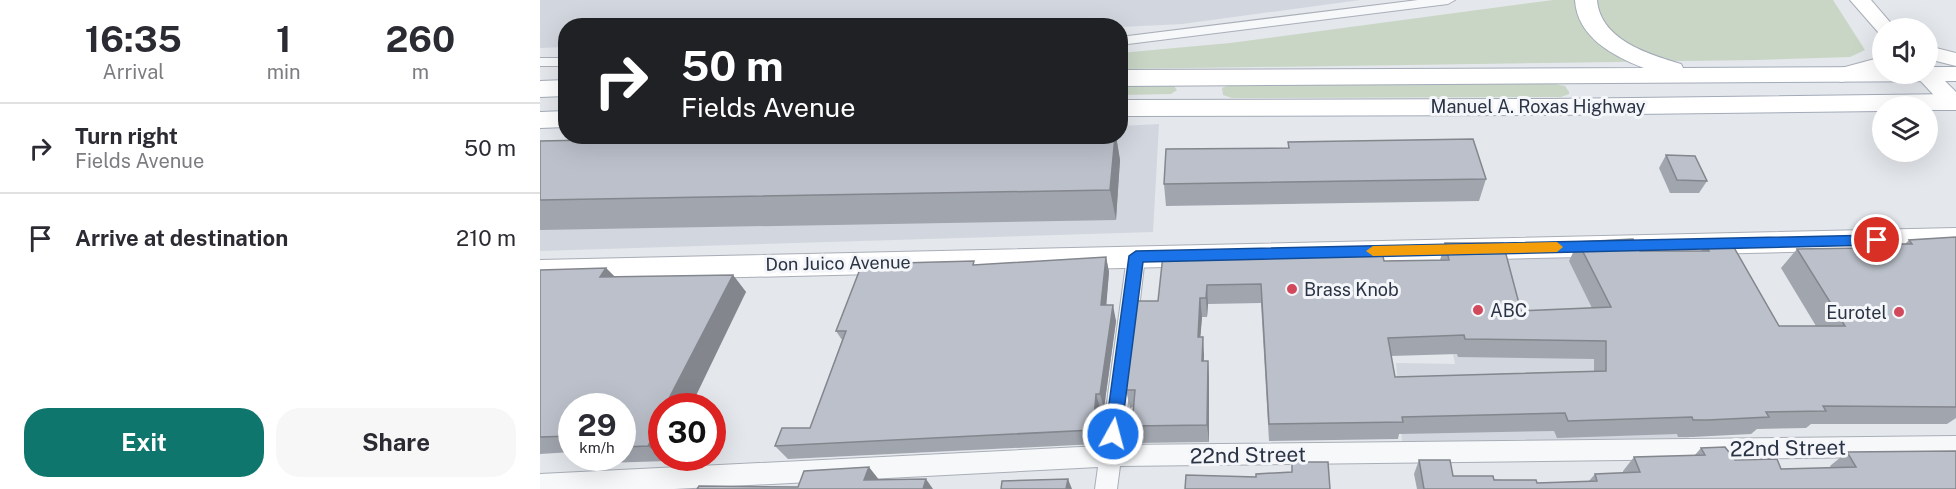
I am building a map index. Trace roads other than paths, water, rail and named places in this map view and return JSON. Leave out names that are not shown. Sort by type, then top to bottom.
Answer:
[{"type":"main road","points":[[1586,0],[1585,7],[1594,24],[1607,39],[1627,52],[1663,66],[1701,76]]},
{"type":"main road","points":[[1860,0],[1876,18]]},
{"type":"main road","points":[[1938,55],[1956,60]]},
{"type":"main road","points":[[1842,75],[1872,66]]},
{"type":"main road","name":"Manuel A. Roxas Highway","points":[[1938,74],[1956,74]]},
{"type":"main road","name":"Manuel A. Roxas Highway","points":[[1128,78],[1872,75]]},
{"type":"main road","points":[[1128,101],[1188,100],[1197,96],[1199,92],[1196,84],[1173,77]]},
{"type":"main road","points":[[1935,84],[1954,102]]},
{"type":"main road","points":[[540,89],[558,88]]},
{"type":"main road","name":"Manuel A. Roxas Highway","points":[[1128,108],[1549,107],[1954,102]]},
{"type":"main road","points":[[540,120],[558,119]]},
{"type":"main road","name":"Don Juico Avenue","points":[[540,271],[1956,238]]},
{"type":"street","points":[[1128,40],[1448,0]]},
{"type":"street","points":[[540,62],[558,62]]},
{"type":"street","points":[[1106,489],[1136,256]]},
{"type":"street","name":"22nd Street","points":[[540,485],[1110,456],[1956,446]]},
{"type":"place","name":"Brass Knob","points":[[1292,289]]},
{"type":"place","name":"ABC","points":[[1478,310]]},
{"type":"place","name":"Eurotel","points":[[1899,312]]}]
